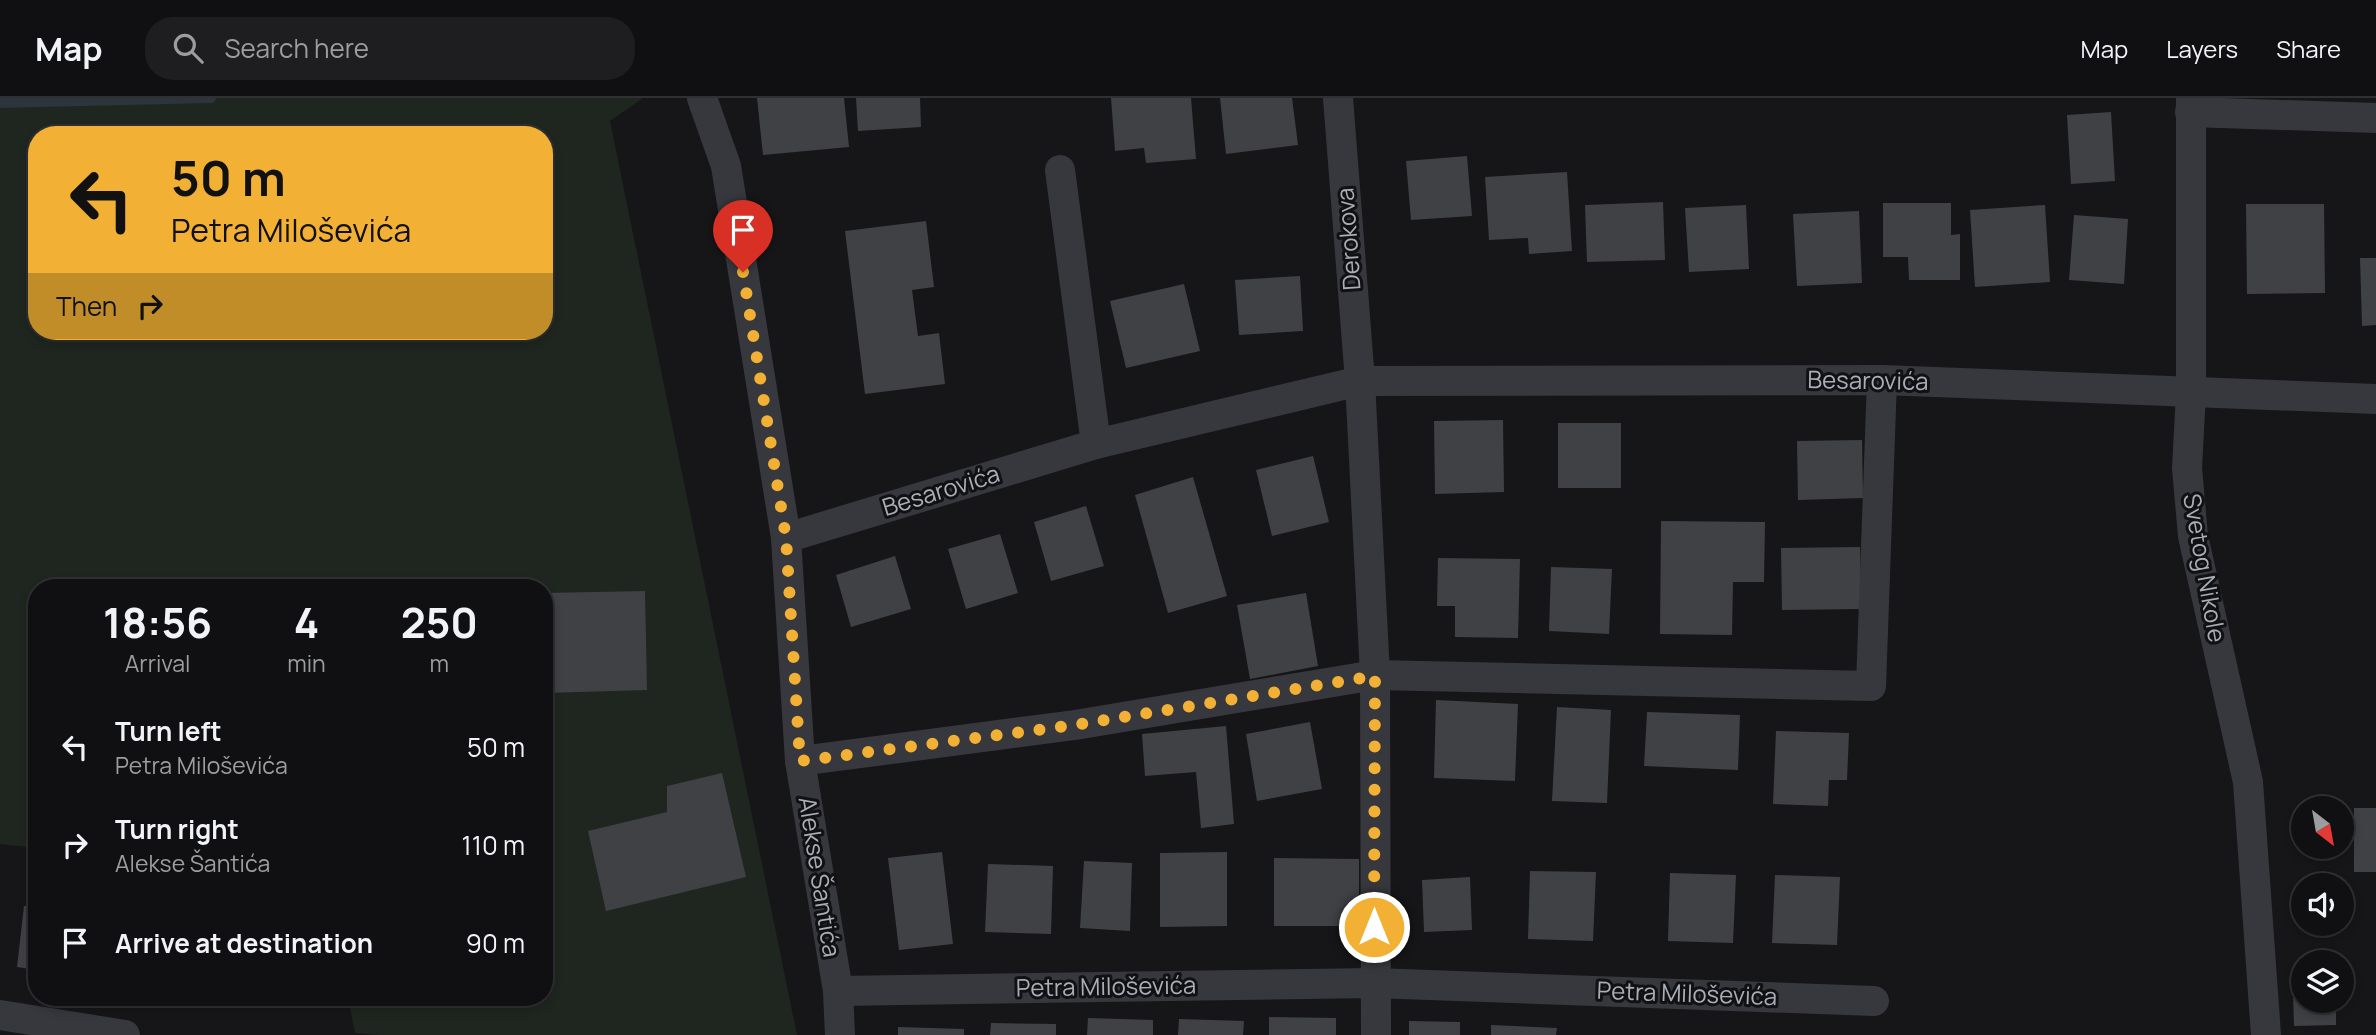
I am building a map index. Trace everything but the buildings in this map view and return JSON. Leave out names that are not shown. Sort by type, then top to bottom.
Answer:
[{"type":"street","name":"Alekse Šantića","points":[[702,98],[726,166],[786,538],[800,761],[838,991],[840,1035]]},
{"type":"street","name":"Derokova","points":[[1338,98],[1360,381]]},
{"type":"street","points":[[2191,105],[2376,118]]},
{"type":"street","name":"Svetog Nikole","points":[[2191,105],[2191,393],[2187,468],[2193,536],[2248,782],[2266,1035]]},
{"type":"street","points":[[1060,170],[1096,444]]},
{"type":"street","name":"Besarovića","points":[[786,538],[1096,444],[1360,381],[1882,380],[2376,398]]},
{"type":"street","points":[[800,761],[1075,725],[1375,676],[1871,686],[1882,380]]},
{"type":"street","points":[[1360,381],[1375,676],[1376,1035]]},
{"type":"street","name":"Petra Miloševića","points":[[838,991],[1374,983],[1874,1001]]},
{"type":"street","points":[[0,1015],[125,1035]]},
{"type":"shaded area","points":[[0,98],[643,98],[610,121],[797,1035],[355,1033],[350,1006],[553,1006],[553,579],[28,579],[28,847],[0,844]]},
{"type":"waterway","points":[[0,103],[211,98]]},
{"type":"route","points":[[743,272],[786,538],[800,761],[1075,725],[1375,676],[1374,927]]}]
